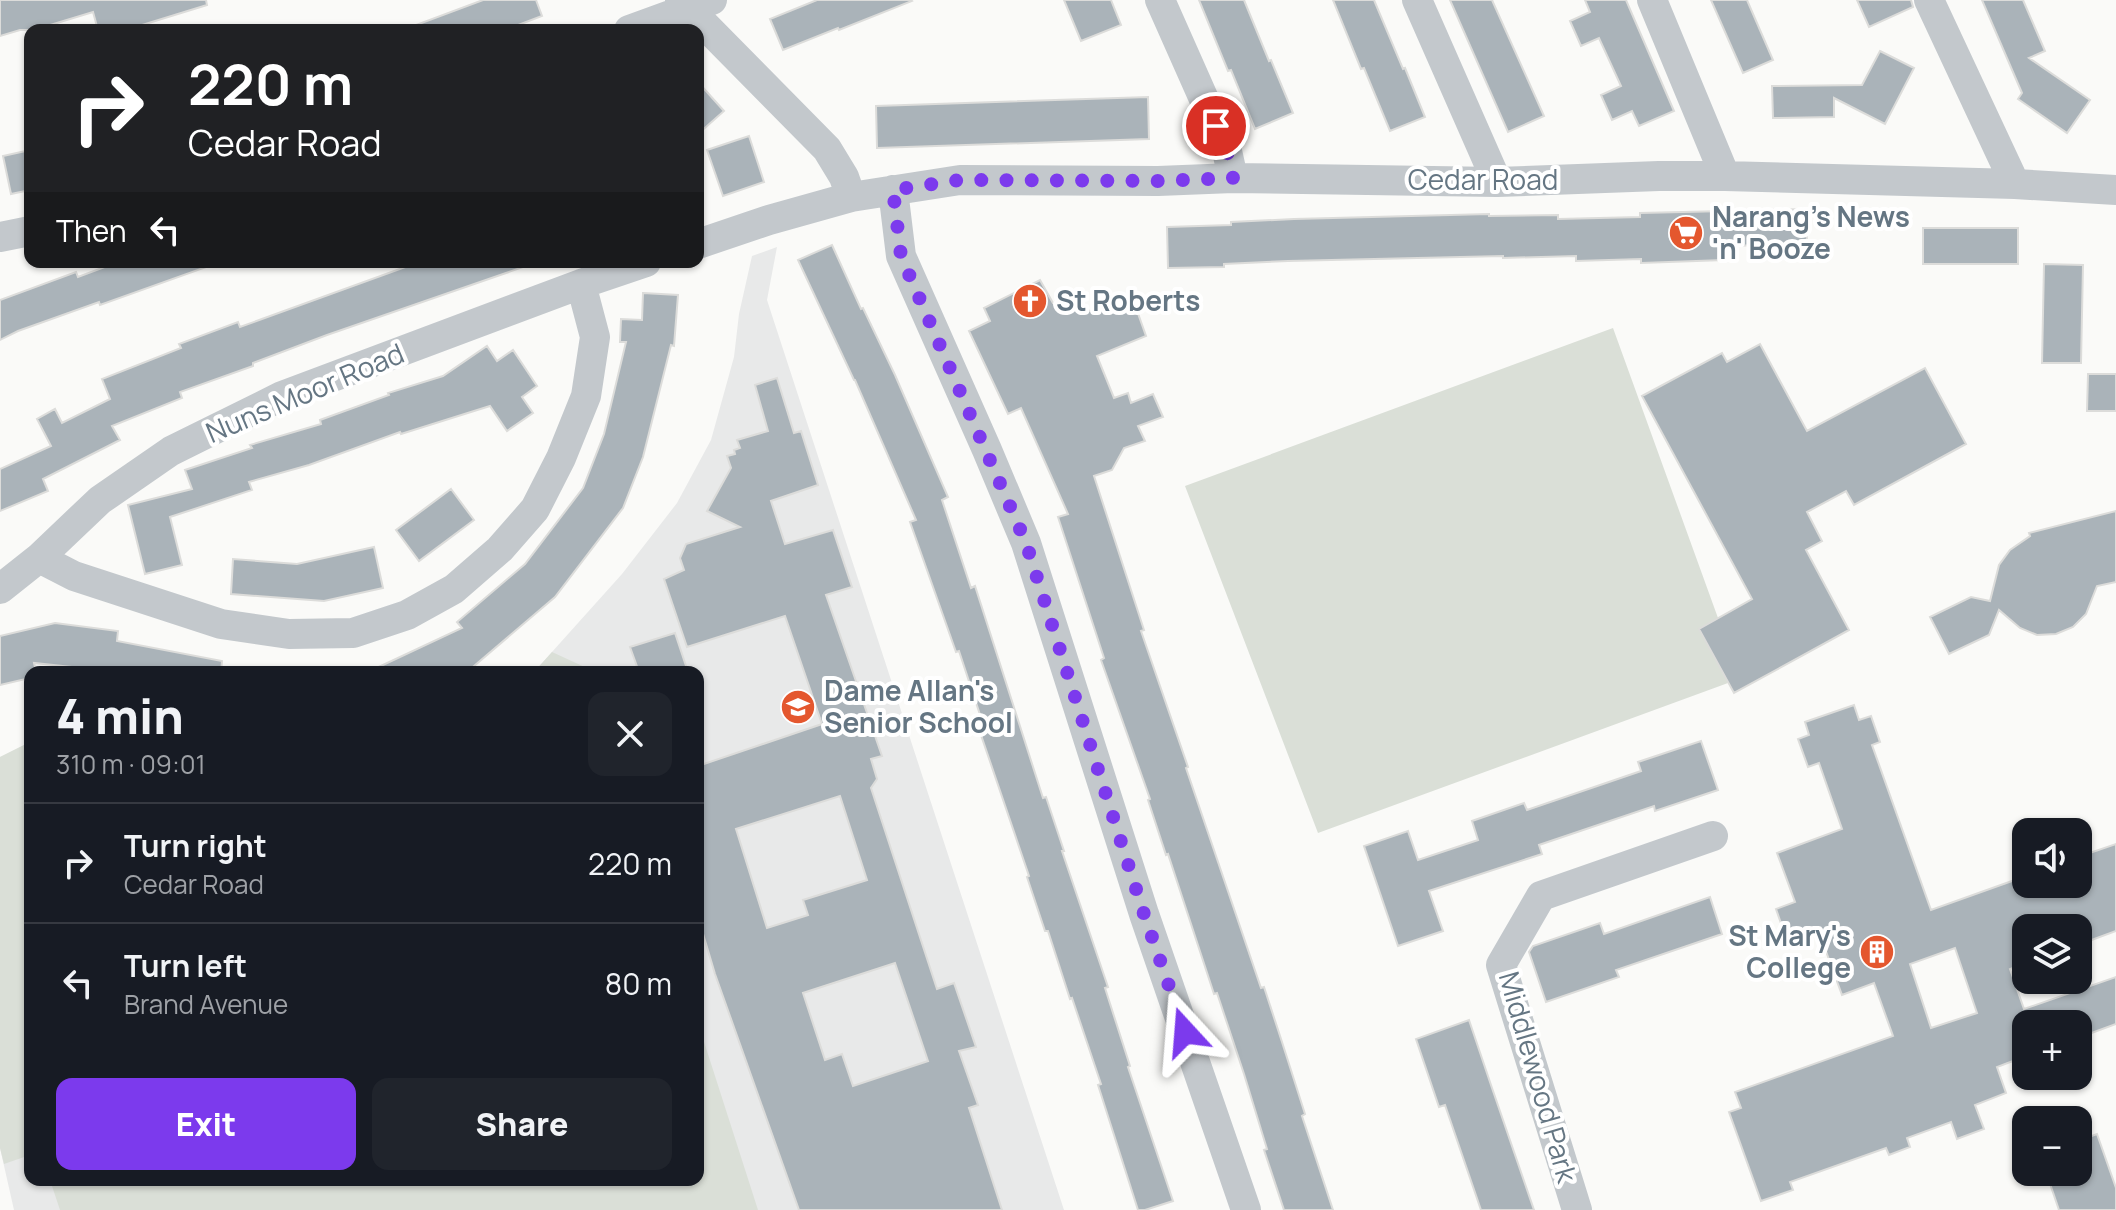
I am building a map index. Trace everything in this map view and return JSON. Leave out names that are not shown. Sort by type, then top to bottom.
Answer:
[{"type":"street","points":[[1160,0],[1227,151],[1233,178]]},
{"type":"street","points":[[1417,0],[1497,182]]},
{"type":"street","points":[[1652,0],[1725,176]]},
{"type":"street","points":[[1929,0],[2015,184]]},
{"type":"street","points":[[643,24],[694,3],[827,149],[844,177],[851,197],[704,242]]},
{"type":"street","name":"Cedar Road","points":[[851,197],[960,180],[1158,181],[1233,178],[1497,182],[1725,176],[2116,190]]},
{"type":"street","points":[[893,190],[901,256],[1026,543],[1144,914],[1246,1210]]},
{"type":"street","points":[[0,237],[24,232]]},
{"type":"street","name":"Nuns Moor Road","points":[[0,589],[39,558],[100,500],[171,451],[282,396],[628,268]]},
{"type":"street","points":[[39,558],[74,576],[221,624],[289,634],[353,633],[407,615],[454,589],[500,549],[535,509],[561,458],[586,396],[595,337],[581,284]]},
{"type":"street","name":"Middlewood Park","points":[[1577,1210],[1501,965],[1541,896],[1713,836]]},
{"type":"shaded area","name":"Dame Allan's Senior School","points":[[777,247],[767,300],[1064,1210],[14,1210],[0,1148],[0,757],[24,745],[24,1186],[704,1186],[704,666],[539,666],[622,574],[677,503],[711,440],[734,357],[739,314],[752,256]]},
{"type":"shaded area","points":[[1613,328],[1718,618],[1699,629],[1728,683],[1318,833],[1185,486]]},
{"type":"shaded area","points":[[552,652],[582,666],[539,666]]},
{"type":"shaded area","points":[[24,745],[24,1157],[4,1164],[0,1148],[0,757]]},
{"type":"shaded area","points":[[704,1042],[758,1210],[60,1210],[52,1186],[704,1186]]},
{"type":"building","points":[[0,0],[206,0],[207,5],[145,24],[96,24],[93,12],[54,24],[24,24],[24,30],[0,36]]},
{"type":"building","points":[[483,0],[536,0],[542,16],[521,24],[419,24]]},
{"type":"building","points":[[817,0],[912,1],[783,50],[770,19]]},
{"type":"building","points":[[1064,0],[1111,0],[1121,25],[1081,41]]},
{"type":"building","points":[[1199,0],[1244,0],[1293,113],[1255,129]]},
{"type":"building","points":[[1333,0],[1374,0],[1425,117],[1390,131]]},
{"type":"building","points":[[1450,0],[1492,0],[1544,116],[1508,132]]},
{"type":"building","points":[[1585,0],[1626,0],[1674,111],[1639,126],[1632,111],[1612,120],[1601,95],[1621,86],[1599,38],[1581,46],[1570,21],[1590,12]]},
{"type":"building","points":[[1711,0],[1747,0],[1773,60],[1743,73]]},
{"type":"building","points":[[1857,0],[1911,0],[1913,7],[1869,27]]},
{"type":"building","points":[[1982,0],[2023,0],[2045,51],[2029,58],[2090,100],[2067,133],[2018,99],[2022,93]]},
{"type":"building","points":[[1880,51],[1914,68],[1885,124],[1834,98],[1834,117],[1773,118],[1772,86],[1862,85]]},
{"type":"building","points":[[704,89],[724,111],[704,129]]},
{"type":"building","points":[[1148,97],[1149,139],[877,148],[876,106]]},
{"type":"building","points":[[749,136],[764,182],[723,196],[707,150]]},
{"type":"building","points":[[24,151],[24,191],[11,194],[3,156]]},
{"type":"building","points":[[1806,209],[1807,244],[1723,246],[1724,260],[1641,263],[1641,259],[1576,261],[1576,256],[1503,256],[1288,261],[1168,268],[1167,227],[1294,219],[1489,214],[1558,215],[1558,219],[1640,217],[1640,213]]},
{"type":"building","points":[[1923,228],[2018,228],[2018,264],[1923,264]]},
{"type":"building","points":[[832,245],[895,375],[948,497],[942,500],[971,588],[975,586],[1043,798],[1046,797],[1064,851],[1108,987],[1105,988],[1128,1067],[1173,1201],[1138,1210],[1098,1085],[1101,1084],[1048,931],[1045,931],[981,735],[986,733],[959,651],[956,652],[910,522],[916,520],[798,260]]},
{"type":"building","points":[[2044,264],[2083,265],[2081,363],[2042,363]]},
{"type":"building","points":[[102,268],[204,268],[100,305],[99,302],[0,340],[0,300],[76,272],[78,277]]},
{"type":"building","points":[[402,268],[520,268],[327,335],[180,392],[182,398],[112,426],[120,440],[43,479],[48,491],[0,511],[0,469],[51,446],[37,419],[55,409],[62,423],[110,399],[102,379],[181,348],[179,344],[238,322],[240,327]]},
{"type":"building","points":[[1040,280],[1053,303],[1091,311],[1116,299],[1135,305],[1146,336],[1097,356],[1114,398],[1128,393],[1131,403],[1153,394],[1163,417],[1138,426],[1145,441],[1124,448],[1112,470],[1094,476],[1186,768],[1282,1042],[1333,1210],[1284,1210],[1244,1074],[1101,660],[1104,658],[1058,517],[1068,514],[1021,408],[1008,414],[969,331],[990,321],[984,308]]},
{"type":"building","points":[[643,293],[678,295],[674,346],[671,345],[643,457],[623,508],[555,597],[474,666],[381,666],[462,628],[457,622],[525,564],[583,488],[604,434],[626,342],[620,342],[621,319],[642,320]]},
{"type":"building","points":[[1760,344],[1807,431],[1925,368],[1966,444],[1854,505],[1846,491],[1807,512],[1822,541],[1806,550],[1849,630],[1734,693],[1699,629],[1752,599],[1642,396],[1722,353],[1727,362]]},
{"type":"building","points":[[487,346],[497,361],[513,350],[537,386],[522,397],[533,413],[507,431],[490,406],[249,482],[252,490],[170,517],[182,565],[145,574],[128,505],[192,489],[185,470],[252,448],[250,445],[321,424],[320,420],[388,393],[443,376]]},
{"type":"building","points":[[2088,374],[2116,374],[2116,411],[2087,411]]},
{"type":"building","points":[[777,378],[794,433],[801,431],[818,485],[771,501],[785,544],[833,530],[852,587],[826,595],[882,756],[871,759],[877,779],[871,788],[937,989],[954,983],[976,1047],[959,1051],[978,1105],[969,1108],[1002,1210],[799,1210],[715,974],[704,937],[704,764],[822,724],[785,616],[687,647],[664,579],[684,570],[680,558],[686,544],[740,527],[707,511],[731,468],[727,456],[735,454],[734,450],[740,448],[737,440],[768,431],[755,385]],"holes":[[[840,796],[867,880],[803,900],[808,915],[767,928],[736,829]],[[895,963],[928,1061],[853,1086],[842,1054],[825,1060],[803,993]]]},
{"type":"building","points":[[451,489],[474,520],[419,561],[396,530]]},
{"type":"building","points":[[2116,511],[2116,582],[2097,586],[2086,614],[2073,627],[2056,634],[2037,635],[2020,628],[1999,610],[1989,635],[1949,654],[1930,617],[1971,597],[1990,601],[1999,565],[2010,550],[2030,536],[2029,533]]},
{"type":"building","points":[[374,547],[383,588],[324,601],[231,594],[233,559],[297,564]]},
{"type":"building","points":[[55,623],[118,631],[117,641],[222,661],[222,666],[62,666],[34,663],[35,666],[24,666],[24,679],[0,685],[0,636]]},
{"type":"building","points":[[675,633],[686,666],[637,666],[630,647]]},
{"type":"building","name":"St Mary's College","points":[[1854,705],[1859,720],[1871,716],[1880,742],[1872,745],[1931,910],[2012,881],[2012,898],[2092,898],[2092,852],[2116,844],[2116,931],[2092,940],[2092,914],[2012,914],[2010,969],[2012,994],[2019,994],[2024,1009],[2067,994],[2092,994],[2092,985],[2116,977],[2116,1024],[2092,1033],[2092,1010],[2012,1010],[2012,1061],[1997,1067],[2006,1093],[1975,1105],[1984,1129],[1957,1139],[1951,1122],[1907,1138],[1910,1147],[1889,1155],[1886,1148],[1790,1182],[1793,1190],[1761,1201],[1729,1112],[1741,1108],[1735,1092],[1893,1036],[1874,983],[1842,995],[1820,935],[1789,946],[1776,909],[1795,902],[1777,853],[1842,829],[1819,763],[1808,767],[1798,739],[1809,735],[1805,722]],"holes":[[[1955,948],[1977,1013],[1931,1028],[1910,964]]]},
{"type":"building","points":[[1701,741],[1718,790],[1655,811],[1654,806],[1539,845],[1542,854],[1429,891],[1443,931],[1398,946],[1364,846],[1408,831],[1418,860],[1478,840],[1472,821],[1524,803],[1527,810],[1641,771],[1638,762]]},
{"type":"building","points":[[1710,897],[1722,934],[1616,970],[1619,977],[1546,1002],[1529,952],[1533,946],[1600,923],[1604,934]]},
{"type":"building","points":[[1469,1020],[1534,1210],[1481,1210],[1445,1105],[1439,1107],[1416,1039]]},
{"type":"building","points":[[2097,1134],[2116,1188],[2116,1210],[2059,1210],[2051,1186],[2092,1186],[2092,1136]]},
{"type":"place","name":"Narang's News 'n' Booze","points":[[1686,233]]},
{"type":"place","name":"St Roberts","points":[[1030,301]]},
{"type":"place","name":"Dame Allan's Senior School","points":[[798,707]]},
{"type":"place","name":"St Mary's College","points":[[1877,952]]},
{"type":"route","points":[[1185,1032],[1144,914],[1026,543],[901,256],[893,190],[960,180],[1158,181],[1233,178],[1227,151],[1216,126]]}]
